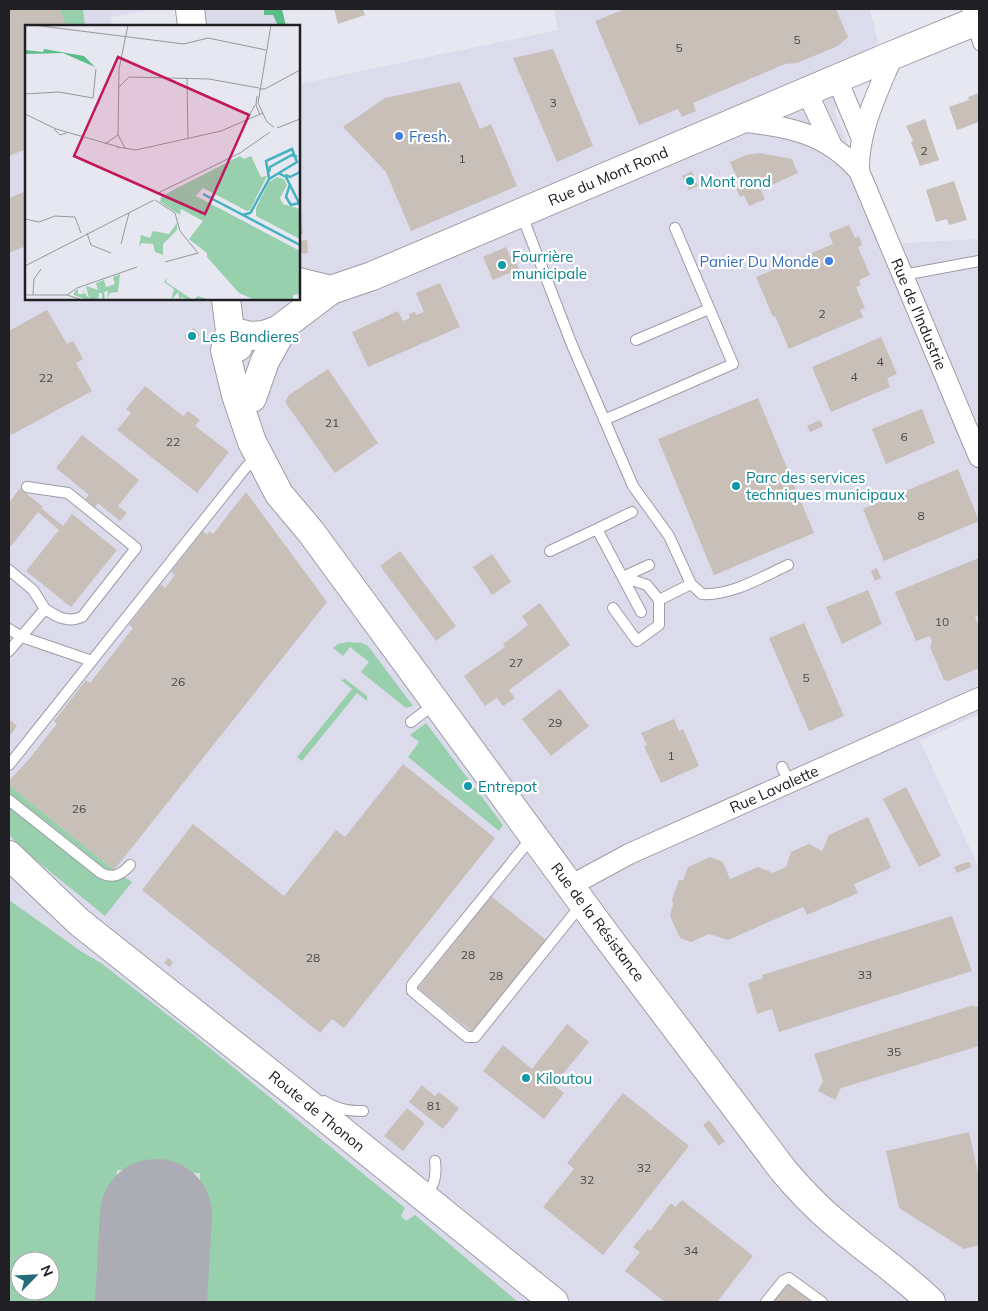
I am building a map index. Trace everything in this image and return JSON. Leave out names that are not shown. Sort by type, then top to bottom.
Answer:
[{"type":"street","points":[[190,9],[192,25]]},
{"type":"street","name":"Rue du Mont Rond","points":[[230,331],[258,336],[271,333],[284,327],[331,290],[372,276],[888,57],[974,24]]},
{"type":"street","name":"Rue de l'Industrie","points":[[859,171],[862,139],[888,57]]},
{"type":"street","name":"Rue de l'Industrie","points":[[837,79],[862,139]]},
{"type":"street","name":"Rue de l'Industrie","points":[[807,92],[832,146]]},
{"type":"street","name":"Rue de l'Industrie","points":[[739,121],[794,129],[814,136],[832,146],[859,171],[979,457]]},
{"type":"street","points":[[300,282],[331,290]]},
{"type":"street","name":"Rue de la Résistance","points":[[226,300],[230,331],[241,352],[252,398],[269,442],[296,496],[311,532]]},
{"type":"street","name":"Rue du Mont Rond","points":[[252,398],[265,361],[284,327]]},
{"type":"street","name":"Rue de la Résistance","points":[[230,331],[225,350],[240,410],[261,461],[279,494],[311,532],[533,835],[793,1182],[832,1221],[922,1294],[942,1302]]},
{"type":"street","name":"Rue Lavalette","points":[[577,894],[629,854],[786,775],[979,698]]},
{"type":"street","name":"Route de Thonon","points":[[9,855],[79,922],[554,1302]]},
{"type":"street","name":"Route de Thonon","points":[[9,880],[79,922]]},
{"type":"lane","points":[[520,213],[572,345],[633,486],[664,528],[691,584],[702,594],[718,594],[788,565]]},
{"type":"lane","points":[[604,420],[733,364],[675,228]]},
{"type":"lane","points":[[903,275],[979,261]]},
{"type":"lane","points":[[636,340],[709,309]]},
{"type":"lane","points":[[9,765],[247,466],[261,461]]},
{"type":"lane","points":[[9,570],[33,590],[45,610],[57,617],[76,620],[82,617],[136,548],[68,493],[28,487]]},
{"type":"lane","points":[[550,551],[632,512]]},
{"type":"lane","points":[[597,529],[641,612]]},
{"type":"lane","points":[[623,576],[649,565]]},
{"type":"lane","points":[[613,608],[637,641],[659,625],[659,600],[647,585],[623,576]]},
{"type":"lane","points":[[659,600],[691,584]]},
{"type":"lane","points":[[9,651],[45,610]]},
{"type":"lane","points":[[9,629],[22,636],[92,661]]},
{"type":"lane","points":[[411,722],[436,703]]},
{"type":"lane","points":[[9,800],[101,873],[110,876],[117,875],[130,865]]},
{"type":"lane","points":[[533,835],[412,985],[411,989],[467,1037],[475,1037],[577,894]]},
{"type":"lane","points":[[256,1063],[337,1109],[363,1111]]},
{"type":"lane","points":[[425,1198],[435,1181],[435,1161]]},
{"type":"lane","points":[[766,1302],[783,1280],[789,1278],[822,1302]]},
{"type":"shaded area","points":[[9,9],[154,9],[111,17],[112,25],[25,25],[25,300],[300,300],[300,84],[558,30],[554,9],[870,9],[878,42],[834,111],[890,244],[979,239],[979,714],[920,741],[979,868],[979,1302],[9,1302]]},
{"type":"shaded area","points":[[190,9],[277,9],[280,25],[192,25]]},
{"type":"green space","points":[[59,9],[83,9],[85,25],[66,25]]},
{"type":"green space","points":[[264,9],[282,9],[286,25],[278,25],[273,15],[264,15]]},
{"type":"green space","points":[[348,642],[362,643],[368,646],[413,706],[406,708],[361,672],[369,662],[350,647],[343,656],[333,648],[338,644]]},
{"type":"green space","points":[[345,679],[367,696],[367,701],[357,693],[302,761],[297,757],[352,689],[341,680]]},
{"type":"green space","points":[[426,723],[503,825],[499,831],[408,757],[419,742],[410,735]]},
{"type":"green space","points":[[9,785],[114,870],[132,882],[105,916],[22,849],[10,836]]},
{"type":"green space","points":[[9,900],[82,952],[101,963],[195,1036],[405,1208],[401,1216],[406,1221],[415,1215],[518,1302],[203,1302],[204,1289],[195,1286],[206,1254],[209,1198],[200,1197],[200,1173],[117,1170],[116,1189],[109,1188],[102,1302],[9,1302]]},
{"type":"building","points":[[9,9],[59,9],[66,25],[25,25],[25,149],[9,156]]},
{"type":"building","points":[[334,9],[363,9],[365,15],[338,24]]},
{"type":"building","points":[[625,9],[836,9],[848,37],[838,46],[797,63],[785,64],[693,103],[696,111],[682,117],[678,109],[639,125],[595,21]]},
{"type":"building","points":[[553,49],[593,146],[557,162],[513,58]]},
{"type":"building","points":[[460,82],[480,129],[491,124],[517,186],[411,231],[386,172],[343,127],[385,98]]},
{"type":"building","points":[[979,93],[979,122],[957,130],[949,107],[969,100],[968,97]]},
{"type":"building","points":[[925,119],[939,160],[920,166],[911,142],[913,141],[906,126]]},
{"type":"building","points":[[760,153],[792,159],[798,173],[761,190],[765,199],[749,206],[744,195],[740,197],[735,186],[740,184],[730,162],[746,155]]},
{"type":"building","name":"Mont rond","points":[[692,171],[698,186],[689,190],[682,176]]},
{"type":"building","points":[[954,181],[967,220],[949,225],[947,219],[936,222],[926,190]]},
{"type":"building","points":[[25,191],[25,246],[9,253],[9,198]]},
{"type":"building","points":[[300,201],[303,234],[300,234]]},
{"type":"building","name":"Panier Du Monde","points":[[849,225],[855,238],[859,236],[862,245],[858,247],[870,275],[859,280],[861,285],[856,287],[865,308],[860,310],[863,317],[789,349],[756,277],[833,244],[829,233]]},
{"type":"building","points":[[307,240],[308,253],[300,254],[300,241]]},
{"type":"building","name":"Fourrière municipale","points":[[506,247],[512,261],[515,260],[519,269],[493,280],[483,257]]},
{"type":"building","points":[[440,283],[460,327],[368,367],[352,332],[398,311],[403,321],[410,318],[409,314],[415,312],[416,315],[424,312],[416,293]]},
{"type":"building","points":[[47,310],[67,344],[73,341],[83,359],[76,363],[92,391],[11,435],[9,430],[9,331]]},
{"type":"building","name":"Les Bandieres","points":[[194,328],[200,335],[190,343],[184,336]]},
{"type":"building","points":[[881,337],[897,374],[887,378],[890,387],[831,412],[812,367]]},
{"type":"building","points":[[328,369],[378,443],[335,473],[285,402],[289,395]]},
{"type":"building","points":[[145,386],[183,416],[188,411],[200,420],[195,426],[229,452],[197,493],[117,430],[131,413],[126,409]]},
{"type":"building","name":"Parc des services techniques municipaux","points":[[758,398],[814,533],[714,575],[658,439]]},
{"type":"building","points":[[922,409],[935,443],[886,464],[872,429]]},
{"type":"building","points":[[820,420],[823,426],[810,432],[807,426]]},
{"type":"building","points":[[82,435],[139,480],[118,506],[127,513],[120,521],[98,503],[95,507],[85,499],[89,495],[56,468]]},
{"type":"building","points":[[958,469],[979,521],[884,561],[863,509]]},
{"type":"building","points":[[20,488],[63,526],[72,514],[117,550],[71,607],[26,571],[59,530],[38,512],[11,546],[9,545],[9,503]]},
{"type":"building","points":[[246,492],[327,602],[114,870],[9,785],[9,781],[57,724],[54,721],[86,680],[90,683],[133,628],[129,625],[161,584],[165,588],[172,579],[175,575],[171,572],[203,531],[207,535],[209,531],[213,534]]},
{"type":"building","points":[[400,551],[456,626],[436,641],[380,566]]},
{"type":"building","points":[[492,554],[511,582],[492,595],[473,567]]},
{"type":"building","points":[[979,558],[979,615],[975,617],[979,626],[979,668],[948,681],[944,680],[930,647],[932,642],[930,636],[916,641],[895,592]]},
{"type":"building","points":[[877,568],[881,578],[875,581],[871,571]]},
{"type":"building","points":[[868,590],[882,624],[842,644],[826,607]]},
{"type":"building","points":[[540,603],[570,645],[509,690],[515,698],[503,706],[497,698],[485,706],[464,676],[505,647],[503,644],[528,625],[522,616]]},
{"type":"building","points":[[804,623],[844,716],[809,731],[769,638]]},
{"type":"building","points":[[560,689],[589,726],[551,756],[522,719]]},
{"type":"building","points":[[9,719],[17,726],[9,737]]},
{"type":"building","points":[[674,719],[679,731],[683,729],[699,766],[661,783],[644,746],[647,745],[641,733]]},
{"type":"building","points":[[403,764],[495,838],[344,1028],[332,1019],[320,1033],[142,890],[193,824],[284,896],[336,830],[345,837]]},
{"type":"building","name":"Entrepot","points":[[466,780],[473,788],[469,791],[463,783]]},
{"type":"building","points":[[906,787],[941,856],[919,867],[883,799]]},
{"type":"building","points":[[868,817],[891,868],[854,884],[858,893],[807,915],[803,907],[728,940],[709,934],[691,942],[680,938],[670,916],[673,904],[672,899],[679,880],[683,880],[688,867],[710,857],[723,862],[730,879],[758,867],[773,873],[786,867],[791,852],[809,844],[822,851],[829,835]]},
{"type":"building","points":[[970,862],[971,867],[957,873],[954,867]]},
{"type":"building","points":[[491,896],[546,940],[472,1032],[418,988]]},
{"type":"building","points":[[952,916],[972,971],[779,1032],[772,1009],[757,1014],[748,983],[763,978],[762,975]]},
{"type":"building","points":[[168,958],[173,962],[170,967],[164,963]]},
{"type":"building","points":[[974,1005],[974,1007],[979,1006],[979,1046],[841,1088],[835,1100],[818,1091],[823,1081],[814,1054]]},
{"type":"building","name":"Kiloutou","points":[[567,1024],[589,1042],[554,1085],[564,1093],[544,1119],[483,1071],[503,1045],[532,1069]]},
{"type":"building","points":[[422,1085],[435,1096],[439,1092],[459,1108],[443,1129],[409,1102]]},
{"type":"building","points":[[623,1093],[689,1146],[603,1255],[543,1207],[574,1169],[567,1163]]},
{"type":"building","points":[[407,1108],[425,1123],[403,1151],[384,1136]]},
{"type":"building","points":[[709,1120],[725,1141],[719,1146],[703,1125]]},
{"type":"building","points":[[969,1132],[979,1177],[979,1245],[964,1249],[899,1208],[886,1151]]},
{"type":"building","points":[[682,1200],[753,1256],[717,1302],[665,1302],[625,1271],[640,1252],[633,1247],[648,1229],[650,1231],[671,1203],[675,1207]]},
{"type":"building","points":[[788,1281],[815,1302],[771,1302]]},
{"type":"runway","points":[[151,1302],[156,1215]]},
{"type":"place","name":"Fresh.","points":[[399,136]]},
{"type":"place","name":"Mont rond","points":[[690,181]]},
{"type":"place","name":"Panier Du Monde","points":[[829,261]]},
{"type":"place","name":"Fourrière municipale","points":[[502,265]]},
{"type":"place","name":"Les Bandieres","points":[[192,336]]},
{"type":"place","name":"Parc des services techniques municipaux","points":[[736,486]]},
{"type":"place","name":"Entrepot","points":[[468,786]]},
{"type":"place","name":"Kiloutou","points":[[526,1078]]}]
